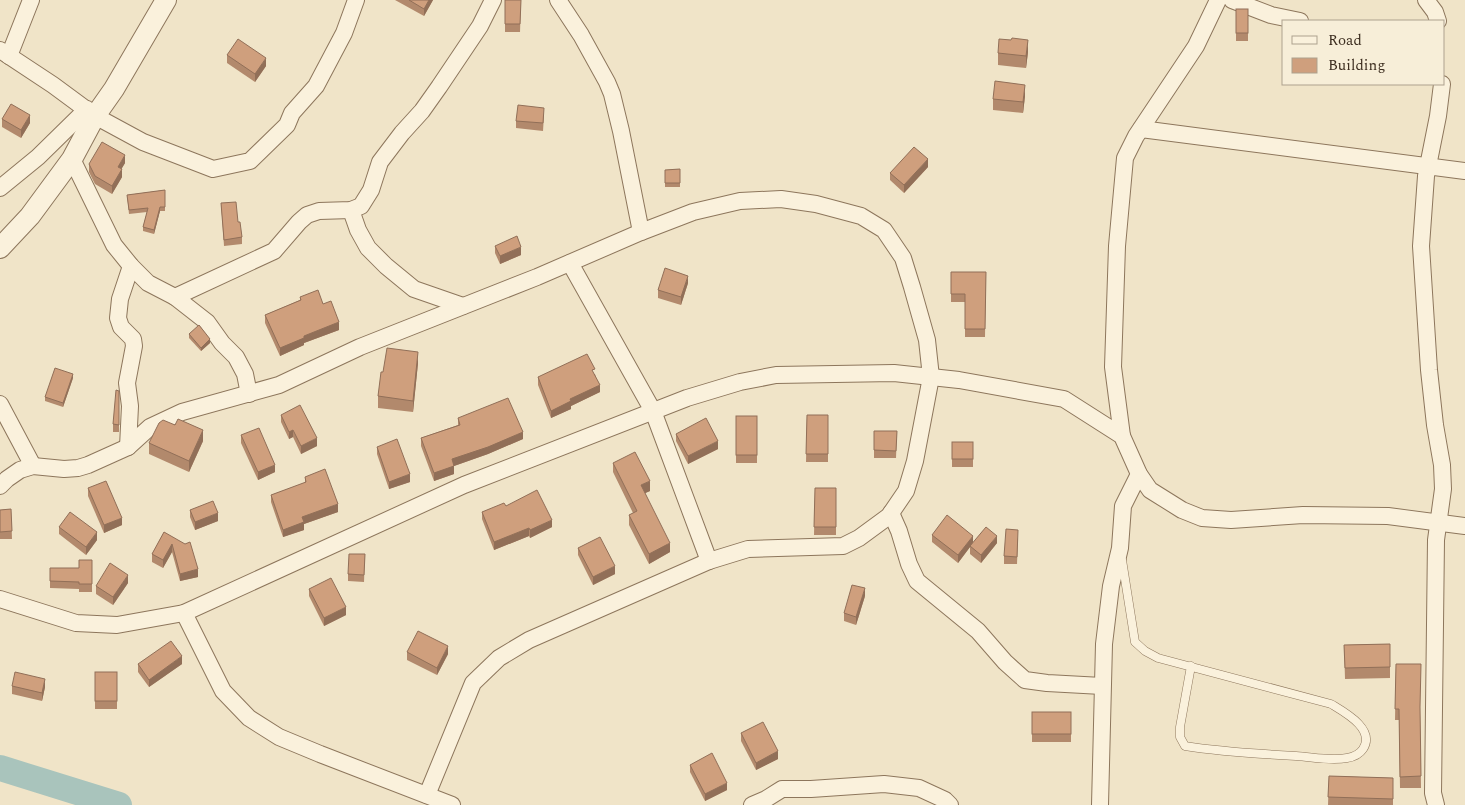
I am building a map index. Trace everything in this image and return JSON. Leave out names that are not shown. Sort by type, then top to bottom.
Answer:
[{"type":"street","points":[[31,0],[5,53],[91,113],[144,142],[213,168],[250,161],[287,125],[292,113],[316,86],[344,33],[356,0]]},
{"type":"street","points":[[0,188],[91,113],[114,89],[166,0]]},
{"type":"street","points":[[175,297],[274,252],[307,215],[318,211],[351,210],[361,206],[370,190],[380,162],[439,87],[480,26],[493,0]]},
{"type":"street","points":[[558,0],[608,82],[622,131],[641,232]]},
{"type":"street","points":[[1218,0],[1196,46],[1141,129],[1125,158],[1117,246],[1113,367],[1122,436],[1139,474],[1150,490],[1182,510],[1202,518],[1230,520],[1303,515],[1388,516],[1465,526]]},
{"type":"street","points":[[1232,0],[1271,16],[1294,20]]},
{"type":"street","points":[[1426,0],[1435,12],[1438,20]]},
{"type":"street","points":[[1436,805],[1434,793],[1436,540],[1443,489],[1442,465],[1435,425],[1429,370],[1421,246],[1428,168],[1442,85]]},
{"type":"street","points":[[0,248],[30,216],[72,159],[91,113]]},
{"type":"street","points":[[1141,129],[1465,172]]},
{"type":"street","points":[[72,159],[114,245],[148,283],[175,297],[206,322],[222,343],[236,357],[245,374],[249,394]]},
{"type":"street","points":[[0,486],[20,470],[33,466],[64,469],[78,468],[128,447],[150,427],[182,412],[279,385],[360,347],[693,212],[740,201],[781,199],[816,204],[861,216],[884,230],[903,258],[927,340],[931,377],[915,461],[906,491],[889,516],[859,538],[843,546],[748,549],[709,561],[529,640],[499,658],[474,683],[427,795]]},
{"type":"street","points":[[351,210],[358,230],[368,248],[386,266],[414,289],[463,306]]},
{"type":"street","points":[[570,262],[653,411],[709,561]]},
{"type":"street","points":[[128,447],[130,406],[127,383],[134,346],[133,339],[121,327],[118,318],[120,299],[131,266]]},
{"type":"street","points":[[0,599],[76,623],[117,625],[184,614],[464,485],[688,398],[740,382],[776,376],[894,372],[959,380],[1064,399],[1122,436]]},
{"type":"street","points":[[0,404],[33,466]]},
{"type":"street","points":[[1100,805],[1104,644],[1111,586],[1120,548],[1123,506],[1139,474]]},
{"type":"street","points":[[891,513],[917,582],[978,631],[1005,662],[1025,680],[1102,686]]},
{"type":"street","points":[[184,614],[222,691],[249,718],[279,737],[452,805]]},
{"type":"street","points":[[752,805],[782,789],[884,784],[919,788],[945,800],[950,805]]},
{"type":"lane","points":[[1120,548],[1136,642],[1145,651],[1158,658],[1191,666],[1330,704],[1351,716],[1360,726],[1366,741],[1363,748],[1357,755],[1338,759],[1221,752],[1185,746],[1180,738],[1180,727],[1191,666]]},
{"type":"building","points":[[409,0],[429,0],[424,9]]},
{"type":"building","points":[[505,0],[521,0],[520,24],[505,24]]},
{"type":"building","points":[[1236,9],[1248,9],[1248,33],[1236,33]]},
{"type":"building","points":[[1012,38],[1028,40],[1026,56],[998,53],[999,39],[1011,40]]},
{"type":"building","points":[[238,39],[266,58],[255,74],[227,55]]},
{"type":"building","points":[[995,81],[1025,85],[1023,102],[993,99]]},
{"type":"building","points":[[11,104],[30,115],[21,130],[2,119]]},
{"type":"building","points":[[518,105],[544,108],[543,123],[516,121]]},
{"type":"building","points":[[102,142],[125,155],[118,167],[122,169],[112,186],[95,176],[89,164]]},
{"type":"building","points":[[914,147],[928,159],[904,185],[890,173]]},
{"type":"building","points":[[680,169],[680,183],[665,183],[665,170]]},
{"type":"building","points":[[165,190],[165,207],[160,207],[154,230],[143,227],[148,208],[129,210],[127,195]]},
{"type":"building","points":[[236,202],[242,237],[224,240],[221,203]]},
{"type":"building","points":[[517,236],[521,247],[500,256],[495,246]]},
{"type":"building","points":[[665,268],[688,276],[681,297],[658,290]]},
{"type":"building","points":[[951,272],[986,272],[985,329],[965,329],[965,294],[951,294]]},
{"type":"building","points":[[318,290],[323,304],[331,301],[339,322],[280,348],[265,315],[301,300],[300,297]]},
{"type":"building","points":[[199,325],[210,339],[201,348],[189,334]]},
{"type":"building","points":[[387,348],[418,352],[413,401],[378,396]]},
{"type":"building","points":[[587,354],[595,369],[592,370],[600,385],[570,399],[571,401],[551,411],[538,377]]},
{"type":"building","points":[[55,368],[73,374],[63,403],[45,397]]},
{"type":"building","points":[[116,390],[119,391],[119,425],[113,424]]},
{"type":"building","points":[[508,398],[523,432],[488,447],[452,459],[454,466],[434,473],[421,438],[460,425],[458,418]]},
{"type":"building","points":[[300,405],[317,438],[301,446],[293,430],[289,432],[281,415]]},
{"type":"building","points":[[807,415],[828,415],[828,454],[806,454]]},
{"type":"building","points":[[736,416],[757,416],[757,455],[736,455]]},
{"type":"building","points":[[706,418],[718,441],[688,456],[676,434]]},
{"type":"building","points":[[178,419],[203,430],[189,461],[149,443],[159,423],[163,420],[175,425]]},
{"type":"building","points":[[259,428],[275,465],[258,472],[241,435]]},
{"type":"building","points":[[874,431],[897,431],[896,451],[874,450]]},
{"type":"building","points":[[397,439],[410,474],[389,482],[377,447]]},
{"type":"building","points":[[952,442],[973,442],[973,459],[952,459]]},
{"type":"building","points":[[635,452],[650,481],[641,485],[670,543],[649,554],[629,515],[637,511],[613,463]]},
{"type":"building","points":[[325,469],[338,504],[302,517],[304,522],[283,530],[271,495],[306,482],[305,477]]},
{"type":"building","points":[[106,481],[122,518],[104,525],[88,488]]},
{"type":"building","points":[[815,488],[836,488],[836,527],[814,527]]},
{"type":"building","points":[[537,490],[552,520],[530,530],[529,528],[494,542],[482,512],[504,503],[506,506]]},
{"type":"building","points":[[213,501],[218,513],[195,522],[190,510]]},
{"type":"building","points":[[11,509],[12,531],[0,532],[0,510]]},
{"type":"building","points":[[70,512],[97,532],[86,547],[59,527]]},
{"type":"building","points":[[947,515],[973,536],[958,555],[932,535]]},
{"type":"building","points":[[986,527],[997,536],[981,555],[970,546]]},
{"type":"building","points":[[1006,529],[1018,530],[1017,557],[1004,556]]},
{"type":"building","points":[[164,532],[185,544],[190,542],[198,569],[180,574],[172,544],[163,560],[152,554]]},
{"type":"building","points":[[600,537],[615,566],[593,577],[578,548]]},
{"type":"building","points":[[349,554],[365,554],[364,575],[348,574]]},
{"type":"building","points":[[79,560],[92,560],[92,584],[50,581],[50,568],[79,568]]},
{"type":"building","points":[[110,563],[128,575],[113,597],[96,586]]},
{"type":"building","points":[[331,578],[346,607],[324,618],[309,589]]},
{"type":"building","points":[[852,585],[865,588],[856,617],[844,613]]},
{"type":"building","points":[[418,631],[448,646],[437,668],[407,652]]},
{"type":"building","points":[[171,641],[182,656],[149,680],[138,664]]},
{"type":"building","points":[[1390,644],[1390,667],[1345,668],[1344,645]]},
{"type":"building","points":[[1396,664],[1421,664],[1421,776],[1400,777],[1399,709],[1395,709]]},
{"type":"building","points":[[15,672],[45,679],[42,693],[12,686]]},
{"type":"building","points":[[95,672],[117,672],[117,701],[95,701]]},
{"type":"building","points":[[1032,712],[1071,712],[1071,734],[1032,734]]},
{"type":"building","points":[[763,722],[778,751],[756,763],[741,733]]},
{"type":"building","points":[[712,753],[727,783],[705,794],[690,765]]},
{"type":"building","points":[[1329,776],[1393,778],[1393,799],[1328,797]]},
{"type":"waterway","points":[[0,768],[119,805]]}]
